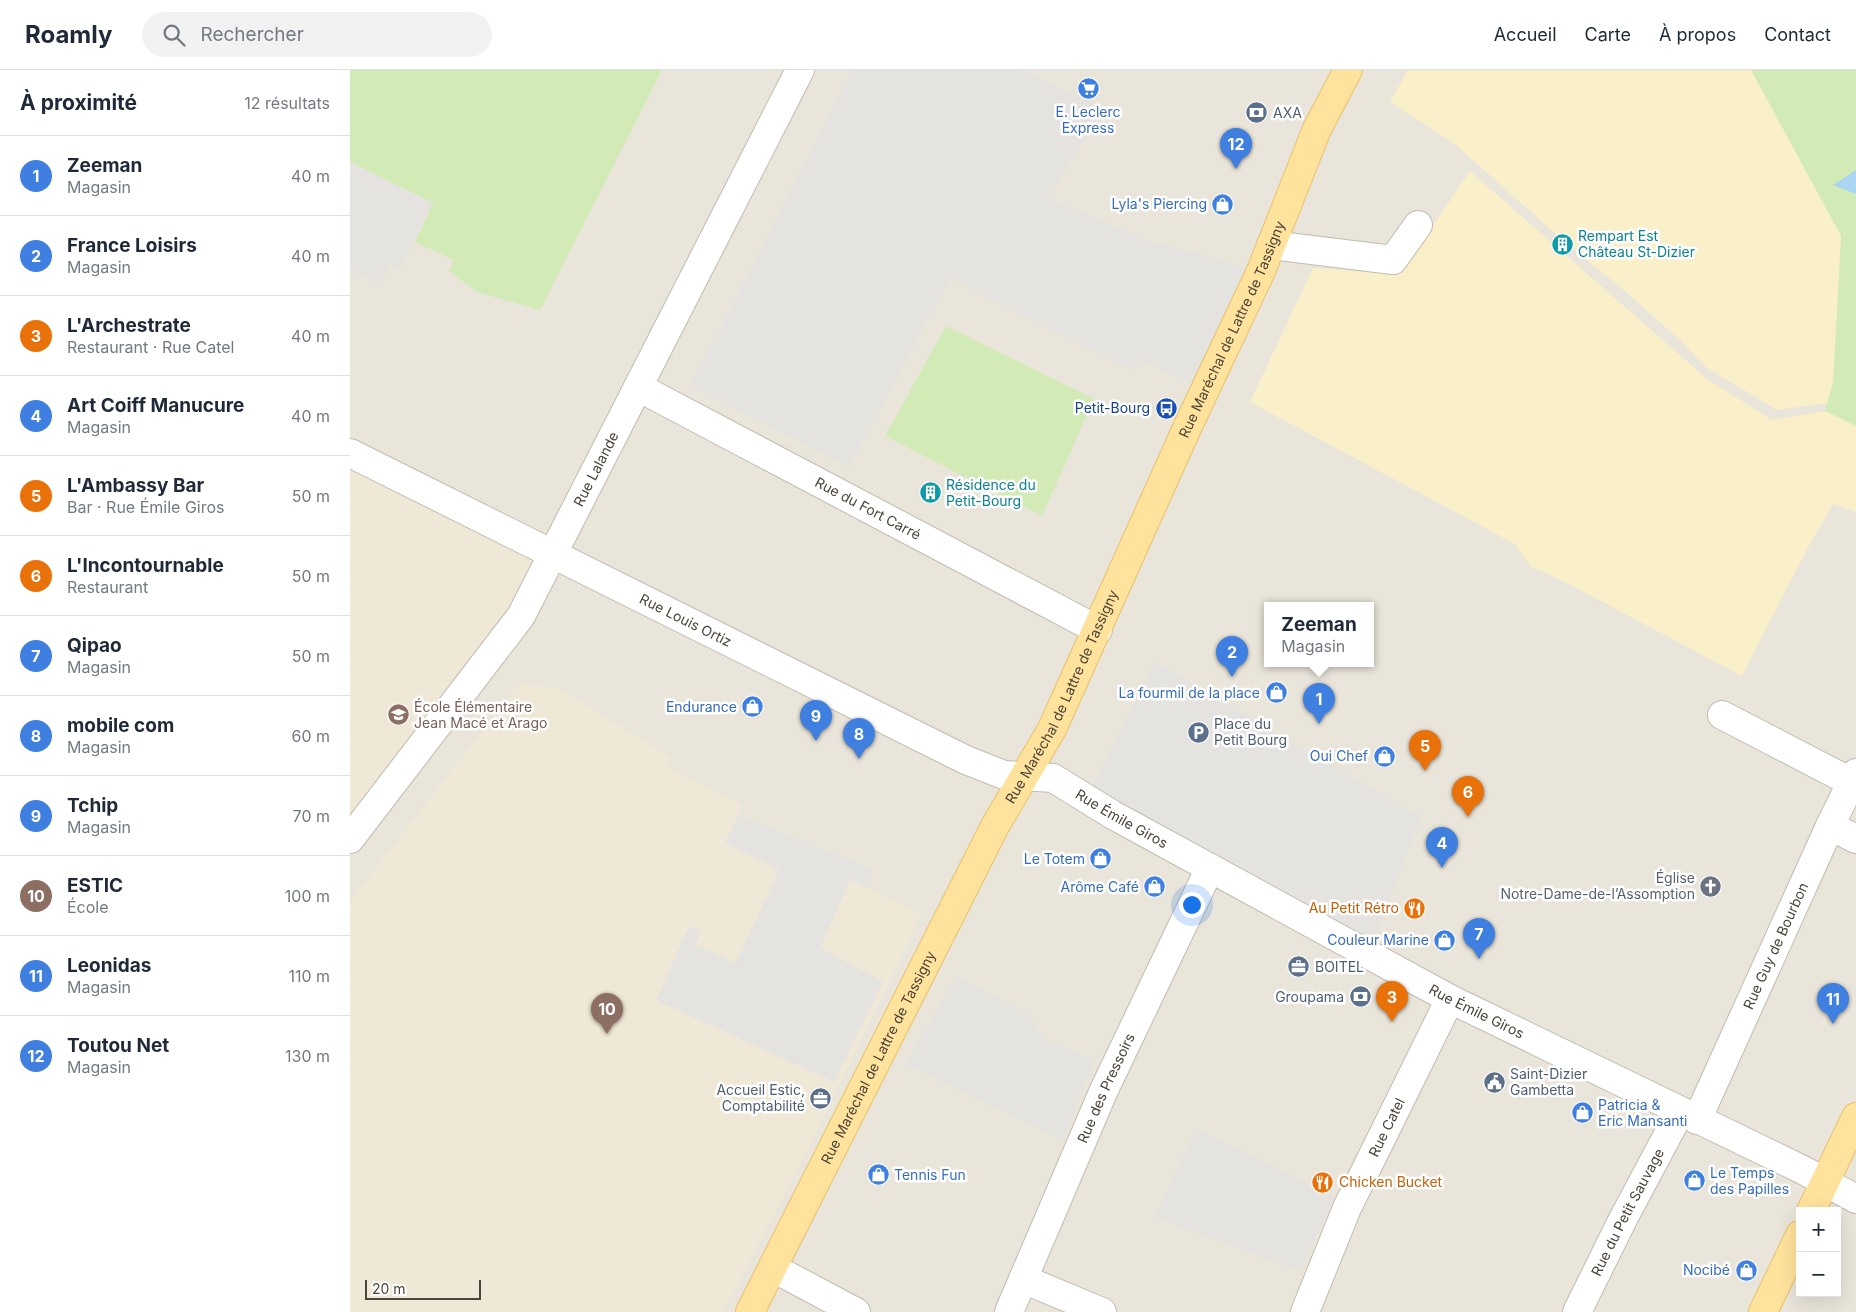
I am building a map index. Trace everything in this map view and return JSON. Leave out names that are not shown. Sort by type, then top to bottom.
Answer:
[{"type":"main road","name":"Rue Maréchal de Lattre de Tassigny","points":[[750,1312],[995,826],[1052,729],[1187,428],[1261,271],[1317,129],[1348,70]]},
{"type":"main road","points":[[1813,1207],[1856,1117]]},
{"type":"main road","points":[[1763,1312],[1796,1243]]},
{"type":"street","name":"Rue Lalande","points":[[350,840],[521,616],[800,70]]},
{"type":"street","points":[[1270,245],[1393,260],[1418,225]]},
{"type":"street","name":"Rue du Fort Carré","points":[[638,387],[1098,630]]},
{"type":"street","name":"Rue Louis Ortiz","points":[[350,453],[966,760],[1004,775],[1025,776]]},
{"type":"street","points":[[1722,716],[1853,778]]},
{"type":"street","name":"Rue Émile Giros","points":[[1025,776],[1052,778],[1113,815],[1450,1000],[1803,1170],[1856,1200]]},
{"type":"street","name":"Rue Guy de Bourbon","points":[[1689,1116],[1853,778]]},
{"type":"street","points":[[1830,826],[1856,839]]},
{"type":"street","name":"Rue des Pressoirs","points":[[1009,1312],[1104,1090],[1210,868]]},
{"type":"street","name":"Rue Catel","points":[[1305,1312],[1348,1208],[1450,1000]]},
{"type":"street","name":"Rue du Petit Sauvage","points":[[1577,1312],[1623,1219],[1689,1116]]},
{"type":"street","points":[[773,1268],[856,1312]]},
{"type":"street","points":[[1023,1279],[1102,1312]]},
{"type":"shaded area","points":[[350,70],[1856,70],[1856,1312],[350,1312]]},
{"type":"shaded area","points":[[853,70],[1019,70],[1104,108],[1048,198],[1142,239],[1261,271],[1205,391],[1140,359],[1134,370],[950,278],[849,467],[691,385]]},
{"type":"shaded area","points":[[350,162],[433,204],[401,268],[390,264],[380,284],[350,270]]},
{"type":"shaded area","name":"École Élémentaire Jean Macé et Arago","points":[[350,453],[552,553],[350,839]]},
{"type":"shaded area","name":"Place du Petit Bourg","points":[[1155,662],[1421,817],[1374,939],[1210,868],[1085,801]]},
{"type":"shaded area","points":[[519,684],[558,688],[670,757],[666,766],[742,806],[738,815],[873,870],[866,887],[922,914],[812,1141],[723,1312],[350,1312],[350,902]]},
{"type":"shaded area","points":[[738,815],[873,870],[865,887],[850,880],[820,948],[883,981],[834,1082],[656,1000],[689,926],[701,931],[695,945],[736,963],[779,870],[725,843]]},
{"type":"shaded area","points":[[956,977],[1025,1012],[1046,1040],[1094,1061],[1063,1140],[906,1064]]},
{"type":"shaded area","points":[[1196,1129],[1335,1197],[1300,1271],[1155,1217]]},
{"type":"green space","points":[[350,70],[662,70],[540,310],[477,292],[449,271],[454,260],[415,242],[433,203],[350,162]]},
{"type":"green space","points":[[1751,70],[1856,70],[1856,427],[1825,411],[1833,382],[1841,236]]},
{"type":"green space","points":[[946,326],[1094,399],[1042,516],[885,436]]},
{"type":"sand","points":[[1408,70],[1751,70],[1841,236],[1833,382],[1827,403],[1777,410],[1707,368],[1682,342],[1625,291],[1559,237],[1456,145],[1390,102]]},
{"type":"sand","points":[[1470,171],[1707,379],[1772,420],[1825,411],[1856,426],[1856,512],[1833,504],[1805,553],[1742,676],[1563,581],[1531,567],[1515,544],[1250,402],[1313,268],[1400,274]]},
{"type":"water","points":[[1856,170],[1856,194],[1833,185]]},
{"type":"place","name":"E. Leclerc Express","points":[[1088,89]]},
{"type":"place","name":"AXA","points":[[1257,113]]},
{"type":"place","name":"Toutou Net","points":[[1236,169]]},
{"type":"place","name":"Lyla's Piercing","points":[[1223,204]]},
{"type":"place","name":"Rempart Est Château St-Dizier","points":[[1562,244]]},
{"type":"place","name":"Petit-Bourg","points":[[1166,408]]},
{"type":"place","name":"Résidence du Petit-Bourg","points":[[930,493]]},
{"type":"place","name":"France Loisirs","points":[[1232,677]]},
{"type":"place","name":"La fourmil de la place","points":[[1276,693]]},
{"type":"place","name":"Endurance","points":[[753,707]]},
{"type":"place","name":"École Élémentaire Jean Macé et Arago","points":[[398,715]]},
{"type":"place","name":"Zeeman","points":[[1319,724]]},
{"type":"place","name":"Place du Petit Bourg","points":[[1198,732]]},
{"type":"place","name":"Tchip","points":[[816,741]]},
{"type":"place","name":"Oui Chef","points":[[1384,756]]},
{"type":"place","name":"mobile com","points":[[859,759]]},
{"type":"place","name":"L'Ambassy Bar","points":[[1425,771]]},
{"type":"place","name":"L'Incontournable","points":[[1468,817]]},
{"type":"place","name":"Le Totem","points":[[1101,859]]},
{"type":"place","name":"Art Coiff Manucure","points":[[1442,868]]},
{"type":"place","name":"Église Notre-Dame-de-l’Assomption","points":[[1711,886]]},
{"type":"place","name":"Arôme Café","points":[[1155,887]]},
{"type":"place","name":"Au Petit Rétro","points":[[1415,908]]},
{"type":"place","name":"Couleur Marine","points":[[1445,940]]},
{"type":"place","name":"Qipao","points":[[1479,959]]},
{"type":"place","name":"BOITEL","points":[[1299,967]]},
{"type":"place","name":"Groupama","points":[[1360,997]]},
{"type":"place","name":"L'Archestrate","points":[[1392,1022]]},
{"type":"place","name":"Leonidas","points":[[1833,1024]]},
{"type":"place","name":"ESTIC","points":[[607,1034]]},
{"type":"place","name":"Saint-Dizier Gambetta","points":[[1494,1082]]},
{"type":"place","name":"Accueil Estic, Comptabilité","points":[[821,1098]]},
{"type":"place","name":"Patricia & Eric Mansanti","points":[[1582,1113]]},
{"type":"place","name":"Tennis Fun","points":[[878,1175]]},
{"type":"place","name":"Le Temps des Papilles","points":[[1694,1181]]},
{"type":"place","name":"Chicken Bucket","points":[[1323,1182]]},
{"type":"place","name":"Nocibé","points":[[1746,1270]]}]
